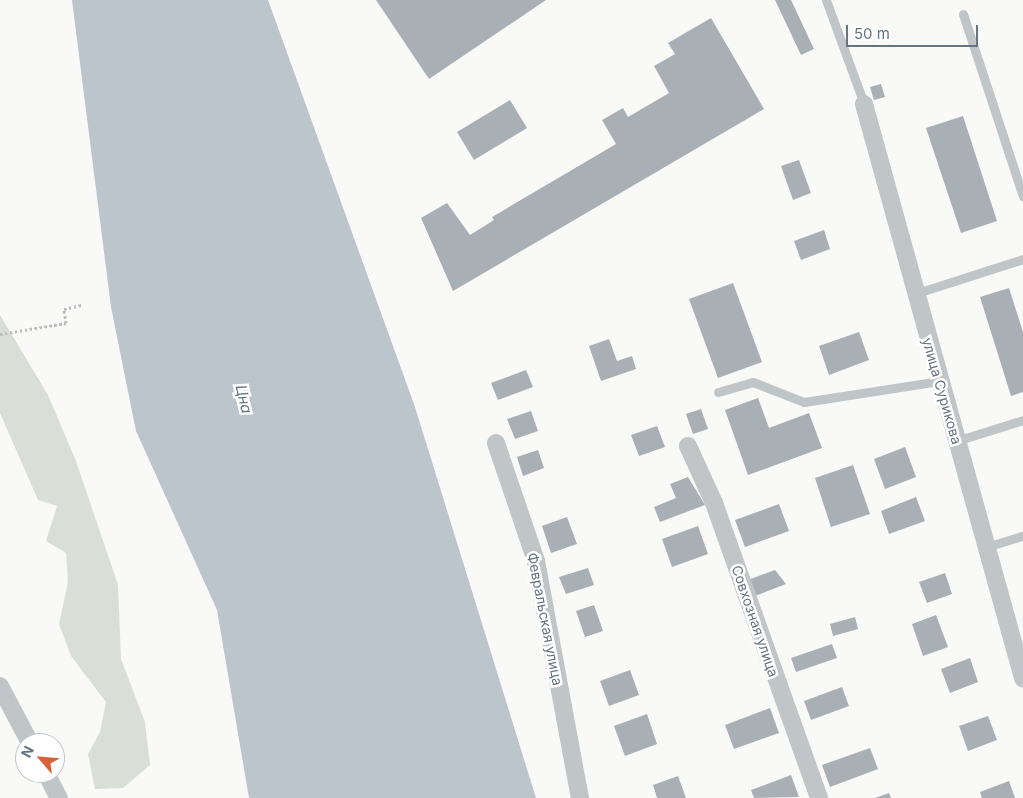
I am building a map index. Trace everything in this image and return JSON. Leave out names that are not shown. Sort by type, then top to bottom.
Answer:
[{"type":"street","name":"улица Сурикова","points":[[864,104],[914,294],[986,547],[1017,634],[1023,678]]},
{"type":"street","name":"Февральская улица","points":[[496,443],[536,561],[580,798]]},
{"type":"street","name":"Совхозная улица","points":[[688,446],[714,503],[819,798]]},
{"type":"street","points":[[0,686],[25,733]]},
{"type":"street","points":[[51,783],[59,798]]},
{"type":"lane","points":[[826,0],[864,104]]},
{"type":"lane","points":[[963,14],[1023,196]]},
{"type":"lane","points":[[914,294],[1023,259]]},
{"type":"lane","points":[[718,392],[753,382],[804,402],[940,381]]},
{"type":"lane","points":[[956,441],[1023,420]]},
{"type":"lane","points":[[986,547],[1023,536]]},
{"type":"path","points":[[0,334],[66,323],[64,309],[82,305]]},
{"type":"shaded area","points":[[0,315],[48,395],[76,461],[118,585],[121,659],[145,722],[150,765],[123,788],[95,789],[88,754],[100,732],[106,702],[71,656],[59,624],[68,582],[66,553],[46,541],[57,506],[38,500],[0,413]]},
{"type":"water","name":"Цна","points":[[72,0],[268,0],[415,407],[536,798],[249,798],[217,610],[136,431],[111,307]]},
{"type":"building","points":[[376,0],[546,0],[429,79]]},
{"type":"building","points":[[775,0],[791,0],[814,49],[801,55]]},
{"type":"building","points":[[711,18],[764,109],[453,291],[421,218],[447,203],[470,235],[494,220],[492,217],[616,144],[602,120],[623,108],[628,117],[669,93],[654,66],[675,54],[668,43]]},
{"type":"building","points":[[881,84],[885,97],[874,100],[870,87]]},
{"type":"building","points":[[510,100],[527,128],[474,160],[457,132]]},
{"type":"building","points":[[963,116],[997,221],[961,233],[926,128]]},
{"type":"building","points":[[799,160],[811,193],[793,200],[781,166]]},
{"type":"building","points":[[824,230],[830,249],[801,260],[794,241]]},
{"type":"building","points":[[733,283],[762,362],[718,378],[689,299]]},
{"type":"building","points":[[1009,288],[1023,332],[1023,392],[1011,396],[980,297]]},
{"type":"building","points":[[859,332],[869,360],[829,375],[819,346]]},
{"type":"building","points":[[609,339],[617,361],[632,356],[636,369],[601,381],[589,346]]},
{"type":"building","points":[[526,370],[533,387],[498,400],[491,383]]},
{"type":"building","points":[[758,398],[769,428],[809,413],[822,448],[748,475],[725,410]]},
{"type":"building","points":[[701,409],[708,429],[693,434],[686,414]]},
{"type":"building","points":[[531,411],[538,431],[515,439],[507,419]]},
{"type":"building","points":[[657,426],[665,447],[639,456],[631,435]]},
{"type":"building","points":[[905,447],[916,477],[885,489],[874,459]]},
{"type":"building","points":[[538,450],[544,468],[523,476],[517,457]]},
{"type":"building","points":[[853,465],[870,514],[831,527],[815,478]]},
{"type":"building","points":[[688,477],[705,505],[660,522],[654,507],[676,498],[670,484]]},
{"type":"building","points":[[916,497],[925,521],[889,534],[881,511]]},
{"type":"building","points":[[779,504],[789,531],[745,547],[735,520]]},
{"type":"building","points":[[567,517],[577,544],[551,553],[542,526]]},
{"type":"building","points":[[698,526],[708,554],[672,567],[662,539]]},
{"type":"building","points":[[588,568],[594,585],[566,594],[559,577]]},
{"type":"building","points":[[775,570],[786,584],[755,596],[748,580]]},
{"type":"building","points":[[945,573],[952,594],[927,603],[919,582]]},
{"type":"building","points":[[594,605],[603,631],[585,637],[576,611]]},
{"type":"building","points":[[936,615],[948,647],[923,656],[912,624]]},
{"type":"building","points":[[855,617],[858,629],[833,636],[830,624]]},
{"type":"building","points":[[832,644],[837,658],[796,672],[791,658]]},
{"type":"building","points":[[970,658],[978,682],[950,693],[941,669]]},
{"type":"building","points":[[630,670],[639,695],[609,706],[600,681]]},
{"type":"building","points":[[842,687],[849,706],[811,720],[804,701]]},
{"type":"building","points":[[770,708],[779,733],[734,749],[725,725]]},
{"type":"building","points":[[647,714],[657,744],[625,756],[614,726]]},
{"type":"building","points":[[988,716],[997,740],[968,751],[959,726]]},
{"type":"building","points":[[870,748],[878,769],[830,787],[822,765]]},
{"type":"building","points":[[791,775],[799,797],[754,798],[751,790]]},
{"type":"building","points":[[678,776],[686,798],[657,798],[653,785]]},
{"type":"building","points":[[1009,781],[1015,798],[982,798],[980,792]]},
{"type":"building","points":[[889,793],[891,798],[875,798]]}]
